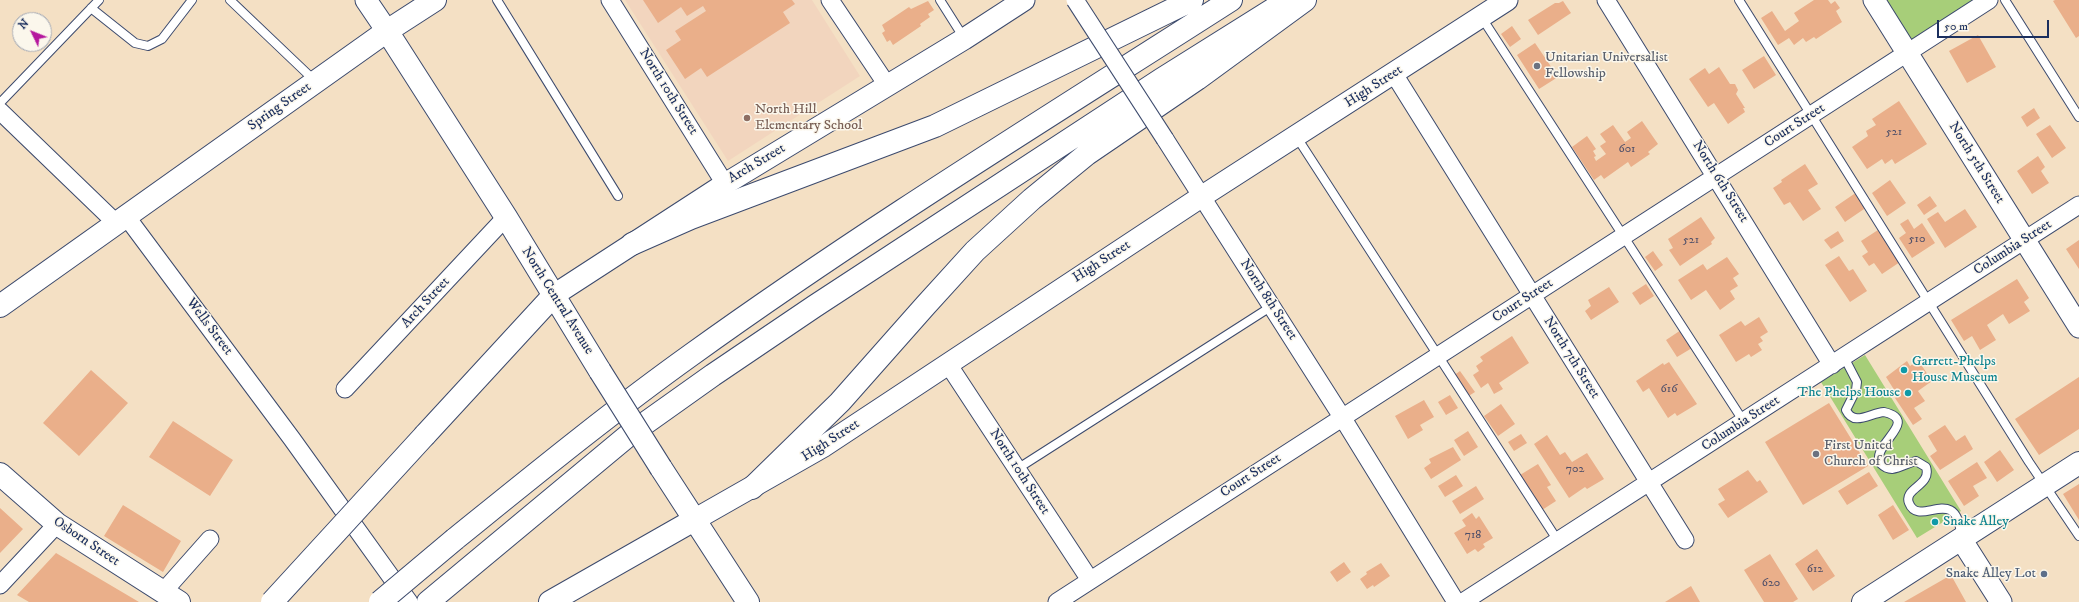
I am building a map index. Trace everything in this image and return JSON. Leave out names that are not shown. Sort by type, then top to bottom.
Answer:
[{"type":"main road","name":"Spring Street","points":[[0,306],[387,31],[435,0]]},
{"type":"main road","points":[[632,244],[691,218],[935,126],[1192,0]]},
{"type":"main road","points":[[380,602],[585,434],[691,354],[936,189],[1231,0]]},
{"type":"main road","points":[[428,602],[630,434],[712,375],[828,297],[1155,84],[1288,0]]},
{"type":"main road","points":[[752,488],[840,402],[975,252],[1032,199],[1087,154],[1197,78],[1305,0]]},
{"type":"main road","name":"North Central Avenue","points":[[387,31],[506,218],[661,468],[748,602]]},
{"type":"main road","points":[[272,602],[554,295]]},
{"type":"main road","points":[[1864,602],[2079,463]]},
{"type":"main road","name":"Osborn Street","points":[[0,474],[57,524],[171,597]]},
{"type":"main road","points":[[550,602],[694,520]]},
{"type":"street","name":"North Central Avenue","points":[[366,0],[387,31]]},
{"type":"street","name":"North 10th Street","points":[[610,0],[725,184]]},
{"type":"street","points":[[830,0],[887,85]]},
{"type":"street","name":"Arch Street","points":[[554,295],[725,184],[964,39],[1024,0]]},
{"type":"street","name":"North 8th Street","points":[[1075,0],[1166,139],[1201,197],[1272,306],[1456,602]]},
{"type":"street","name":"High Street","points":[[694,520],[824,446],[1201,197],[1507,0]]},
{"type":"street","name":"North 6th Street","points":[[1606,0],[1717,176],[1838,361]]},
{"type":"street","name":"North 5th Street","points":[[1874,0],[2079,327]]},
{"type":"street","name":"Court Street","points":[[1057,602],[1989,0]]},
{"type":"street","name":"North 7th Street","points":[[1394,74],[1685,540]]},
{"type":"street","name":"Wells Street","points":[[0,111],[121,219],[292,439],[409,602]]},
{"type":"street","name":"Columbia Street","points":[[1463,602],[2079,206]]},
{"type":"street","name":"Arch Street","points":[[346,389],[506,218]]},
{"type":"street","name":"North 10th Street","points":[[948,364],[1090,580]]},
{"type":"street","points":[[0,584],[57,524]]},
{"type":"street","points":[[171,597],[210,539]]},
{"type":"street","points":[[1961,539],[2001,602]]},
{"type":"lane","points":[[0,103],[99,0]]},
{"type":"lane","points":[[91,8],[135,43],[148,46],[162,39],[192,0]]},
{"type":"lane","points":[[230,0],[316,82]]},
{"type":"lane","points":[[497,0],[618,196]]},
{"type":"lane","points":[[940,0],[964,39]]},
{"type":"lane","points":[[1739,0],[1813,115],[2045,485],[2079,536]]},
{"type":"lane","points":[[2005,0],[2079,118]]},
{"type":"lane","points":[[1481,17],[1744,422]]},
{"type":"lane","points":[[1296,136],[1558,542]]},
{"type":"lane","points":[[1017,469],[1272,306]]},
{"type":"lane","points":[[1838,361],[1857,382],[1856,390],[1846,410],[1848,415],[1852,418],[1859,419],[1884,412],[1895,417],[1897,428],[1879,450],[1878,457],[1880,462],[1887,469],[1892,469],[1916,461],[1926,467],[1928,472],[1926,478],[1910,494],[1908,499],[1909,504],[1918,511],[1923,512],[1942,508],[1954,513],[1960,525],[1961,539]]},
{"type":"shaded area","name":"North Hill Elementary School","points":[[625,0],[812,0],[860,76],[728,161]]},
{"type":"green space","points":[[1874,0],[1989,0],[1907,53]]},
{"type":"green space","points":[[1865,355],[1961,511],[1917,538],[1821,382]]},
{"type":"building","points":[[643,0],[792,0],[795,4],[783,12],[790,23],[707,77],[701,68],[685,79],[666,50],[681,40],[675,31],[706,11],[703,6],[687,16],[681,7],[658,23]]},
{"type":"building","points":[[1814,0],[1828,0],[1831,4],[1835,1],[1840,8],[1836,11],[1842,22],[1816,39],[1814,37],[1806,42],[1803,38],[1794,45],[1789,38],[1778,45],[1761,18],[1772,11],[1785,31],[1799,21],[1794,13]]},
{"type":"building","points":[[2079,0],[2079,36],[2076,38],[2053,1]]},
{"type":"building","points":[[928,1],[934,10],[928,14],[930,17],[920,24],[921,26],[893,45],[890,40],[887,42],[882,33],[885,31],[882,25],[909,7],[911,9]]},
{"type":"building","points":[[1563,1],[1571,13],[1538,35],[1528,20],[1555,3]]},
{"type":"building","points":[[1512,26],[1521,39],[1510,47],[1501,34]]},
{"type":"building","points":[[1978,35],[1996,67],[1967,83],[1949,51]]},
{"type":"building","name":"Unitarian Universalist Fellowship","points":[[1535,43],[1558,77],[1539,89],[1517,55]]},
{"type":"building","points":[[1764,56],[1776,75],[1754,89],[1742,70]]},
{"type":"building","points":[[1719,67],[1730,84],[1735,84],[1738,90],[1736,94],[1745,108],[1743,108],[1745,112],[1728,124],[1714,103],[1708,107],[1689,79],[1705,68],[1709,74]]},
{"type":"building","points":[[1899,101],[1927,144],[1895,164],[1892,159],[1885,164],[1882,159],[1867,169],[1852,147],[1868,136],[1866,131],[1876,125],[1872,119]]},
{"type":"building","points":[[2034,108],[2040,118],[2027,127],[2021,117]]},
{"type":"building","points":[[1642,121],[1658,144],[1648,152],[1650,154],[1631,167],[1628,162],[1604,179],[1601,175],[1594,180],[1572,147],[1587,136],[1596,149],[1593,151],[1596,156],[1594,157],[1596,161],[1606,154],[1600,146],[1606,142],[1600,134],[1613,125],[1625,142],[1631,138],[1627,132]]},
{"type":"building","points":[[2050,125],[2066,148],[2052,158],[2036,134]]},
{"type":"building","points":[[2038,156],[2045,167],[2041,171],[2049,183],[2032,194],[2017,171]]},
{"type":"building","points":[[1805,164],[1818,184],[1808,190],[1821,209],[1803,221],[1790,202],[1784,205],[1773,188],[1782,182],[1781,180]]},
{"type":"building","points":[[1890,180],[1906,203],[1887,216],[1872,193]]},
{"type":"building","points":[[1857,192],[1867,207],[1845,222],[1835,207]]},
{"type":"building","points":[[1930,196],[1937,206],[1924,215],[1917,205]]},
{"type":"building","points":[[1965,209],[1977,227],[1945,248],[1927,219],[1938,212],[1945,222]]},
{"type":"building","points":[[1701,217],[1715,238],[1711,242],[1712,244],[1680,266],[1669,250],[1673,248],[1668,239]]},
{"type":"building","points":[[1908,219],[1914,229],[1922,223],[1935,243],[1912,258],[1899,238],[1906,233],[1900,224]]},
{"type":"building","points":[[1878,230],[1900,262],[1882,274],[1874,263],[1869,266],[1862,256],[1868,252],[1861,241]]},
{"type":"building","points":[[1838,231],[1844,241],[1831,249],[1824,240]]},
{"type":"building","points":[[2079,240],[2079,269],[2066,249]]},
{"type":"building","points":[[1653,251],[1663,265],[1655,271],[1645,257]]},
{"type":"building","points":[[1839,256],[1849,271],[1853,269],[1867,291],[1850,302],[1825,265]]},
{"type":"building","points":[[1727,257],[1739,274],[1733,278],[1738,286],[1730,291],[1735,299],[1720,310],[1706,290],[1691,300],[1678,280],[1703,264],[1707,270]]},
{"type":"building","points":[[2017,279],[2029,298],[2024,302],[2030,311],[2009,324],[2003,314],[1987,325],[1996,340],[1980,350],[1972,336],[1964,341],[1951,320]]},
{"type":"building","points":[[1646,284],[1654,296],[1640,305],[1632,293]]},
{"type":"building","points":[[1609,287],[1619,302],[1591,320],[1585,311],[1591,306],[1588,300]]},
{"type":"building","points":[[1759,317],[1768,332],[1760,337],[1763,341],[1758,344],[1762,350],[1751,357],[1749,354],[1736,362],[1719,335],[1741,321],[1745,326]]},
{"type":"building","points":[[1681,330],[1692,348],[1677,357],[1666,340]]},
{"type":"building","points":[[1512,336],[1529,363],[1499,383],[1503,389],[1494,394],[1488,383],[1481,388],[1473,375],[1479,371],[1476,366],[1483,361],[1480,357]]},
{"type":"building","name":"The Phelps House","points":[[1918,360],[1932,381],[1918,391],[1925,401],[1914,408],[1922,419],[1913,425],[1895,398],[1898,396],[1886,377],[1907,361],[1910,366]]},
{"type":"building","points":[[1669,362],[1697,404],[1677,416],[1675,413],[1668,418],[1649,388],[1643,392],[1636,381],[1663,363],[1664,365]]},
{"type":"building","points":[[91,370],[128,403],[79,456],[43,423]]},
{"type":"building","points":[[1460,371],[1475,392],[1467,397],[1453,376]]},
{"type":"building","points":[[2079,377],[2079,429],[2039,455],[2015,419]]},
{"type":"building","points":[[1450,395],[1458,408],[1446,415],[1438,402]]},
{"type":"building","points":[[1424,400],[1434,417],[1420,425],[1423,430],[1408,439],[1395,416]]},
{"type":"building","name":"First United Church of Christ","points":[[1829,403],[1868,466],[1803,505],[1765,442]]},
{"type":"building","points":[[1501,404],[1515,424],[1498,436],[1484,416]]},
{"type":"building","points":[[173,421],[233,460],[210,496],[149,457]]},
{"type":"building","points":[[1945,425],[1956,441],[1965,435],[1973,449],[1940,470],[1930,456],[1937,451],[1928,436]]},
{"type":"building","points":[[1468,431],[1478,447],[1464,456],[1454,440]]},
{"type":"building","points":[[1521,434],[1527,443],[1514,451],[1508,442]]},
{"type":"building","points":[[1547,435],[1560,455],[1565,452],[1572,462],[1587,453],[1604,479],[1587,489],[1585,487],[1569,498],[1534,444]]},
{"type":"building","points":[[1453,447],[1461,460],[1431,479],[1424,468],[1431,463],[1429,459]]},
{"type":"building","points":[[2000,450],[2014,470],[1997,482],[1984,462]]},
{"type":"building","points":[[1977,462],[1987,478],[1973,486],[1979,496],[1964,506],[1948,481]]},
{"type":"building","points":[[1538,464],[1551,485],[1547,487],[1556,501],[1542,510],[1520,475]]},
{"type":"building","points":[[1748,470],[1757,482],[1760,480],[1768,492],[1728,518],[1718,504],[1725,500],[1718,489]]},
{"type":"building","points":[[1869,472],[1878,486],[1847,505],[1838,491]]},
{"type":"building","points":[[1456,475],[1463,486],[1445,497],[1438,486]]},
{"type":"building","points":[[2079,484],[2079,520],[2063,494]]},
{"type":"building","points":[[1476,486],[1484,499],[1460,514],[1452,501]]},
{"type":"building","points":[[123,505],[181,541],[163,572],[104,536]]},
{"type":"building","points":[[1893,505],[1909,530],[1893,540],[1878,515]]},
{"type":"building","points":[[0,508],[23,529],[0,553]]},
{"type":"building","points":[[1472,513],[1476,519],[1479,516],[1493,538],[1483,544],[1485,547],[1478,552],[1475,549],[1467,554],[1454,533],[1466,526],[1462,520]]},
{"type":"building","points":[[1817,549],[1835,576],[1813,591],[1795,564]]},
{"type":"building","points":[[56,553],[139,602],[29,602],[17,595]]},
{"type":"building","points":[[1770,554],[1798,599],[1793,602],[1764,602],[1744,570]]},
{"type":"building","points":[[1344,562],[1351,572],[1337,582],[1330,572]]},
{"type":"building","points":[[1381,563],[1390,576],[1374,587],[1373,585],[1367,589],[1360,579],[1367,574],[1366,572]]},
{"type":"building","points":[[1951,575],[1966,602],[1904,602]]},
{"type":"building","points":[[1691,586],[1700,602],[1665,602]]},
{"type":"place","name":"Unitarian Universalist Fellowship","points":[[1537,66]]},
{"type":"place","name":"North Hill Elementary School","points":[[747,118]]},
{"type":"place","name":"Garrett-Phelps House Museum","points":[[1904,370]]},
{"type":"place","name":"The Phelps House","points":[[1908,393]]},
{"type":"place","name":"First United Church of Christ","points":[[1816,454]]},
{"type":"place","name":"Snake Alley","points":[[1935,522]]},
{"type":"place","name":"Snake Alley Lot","points":[[2044,574]]}]
